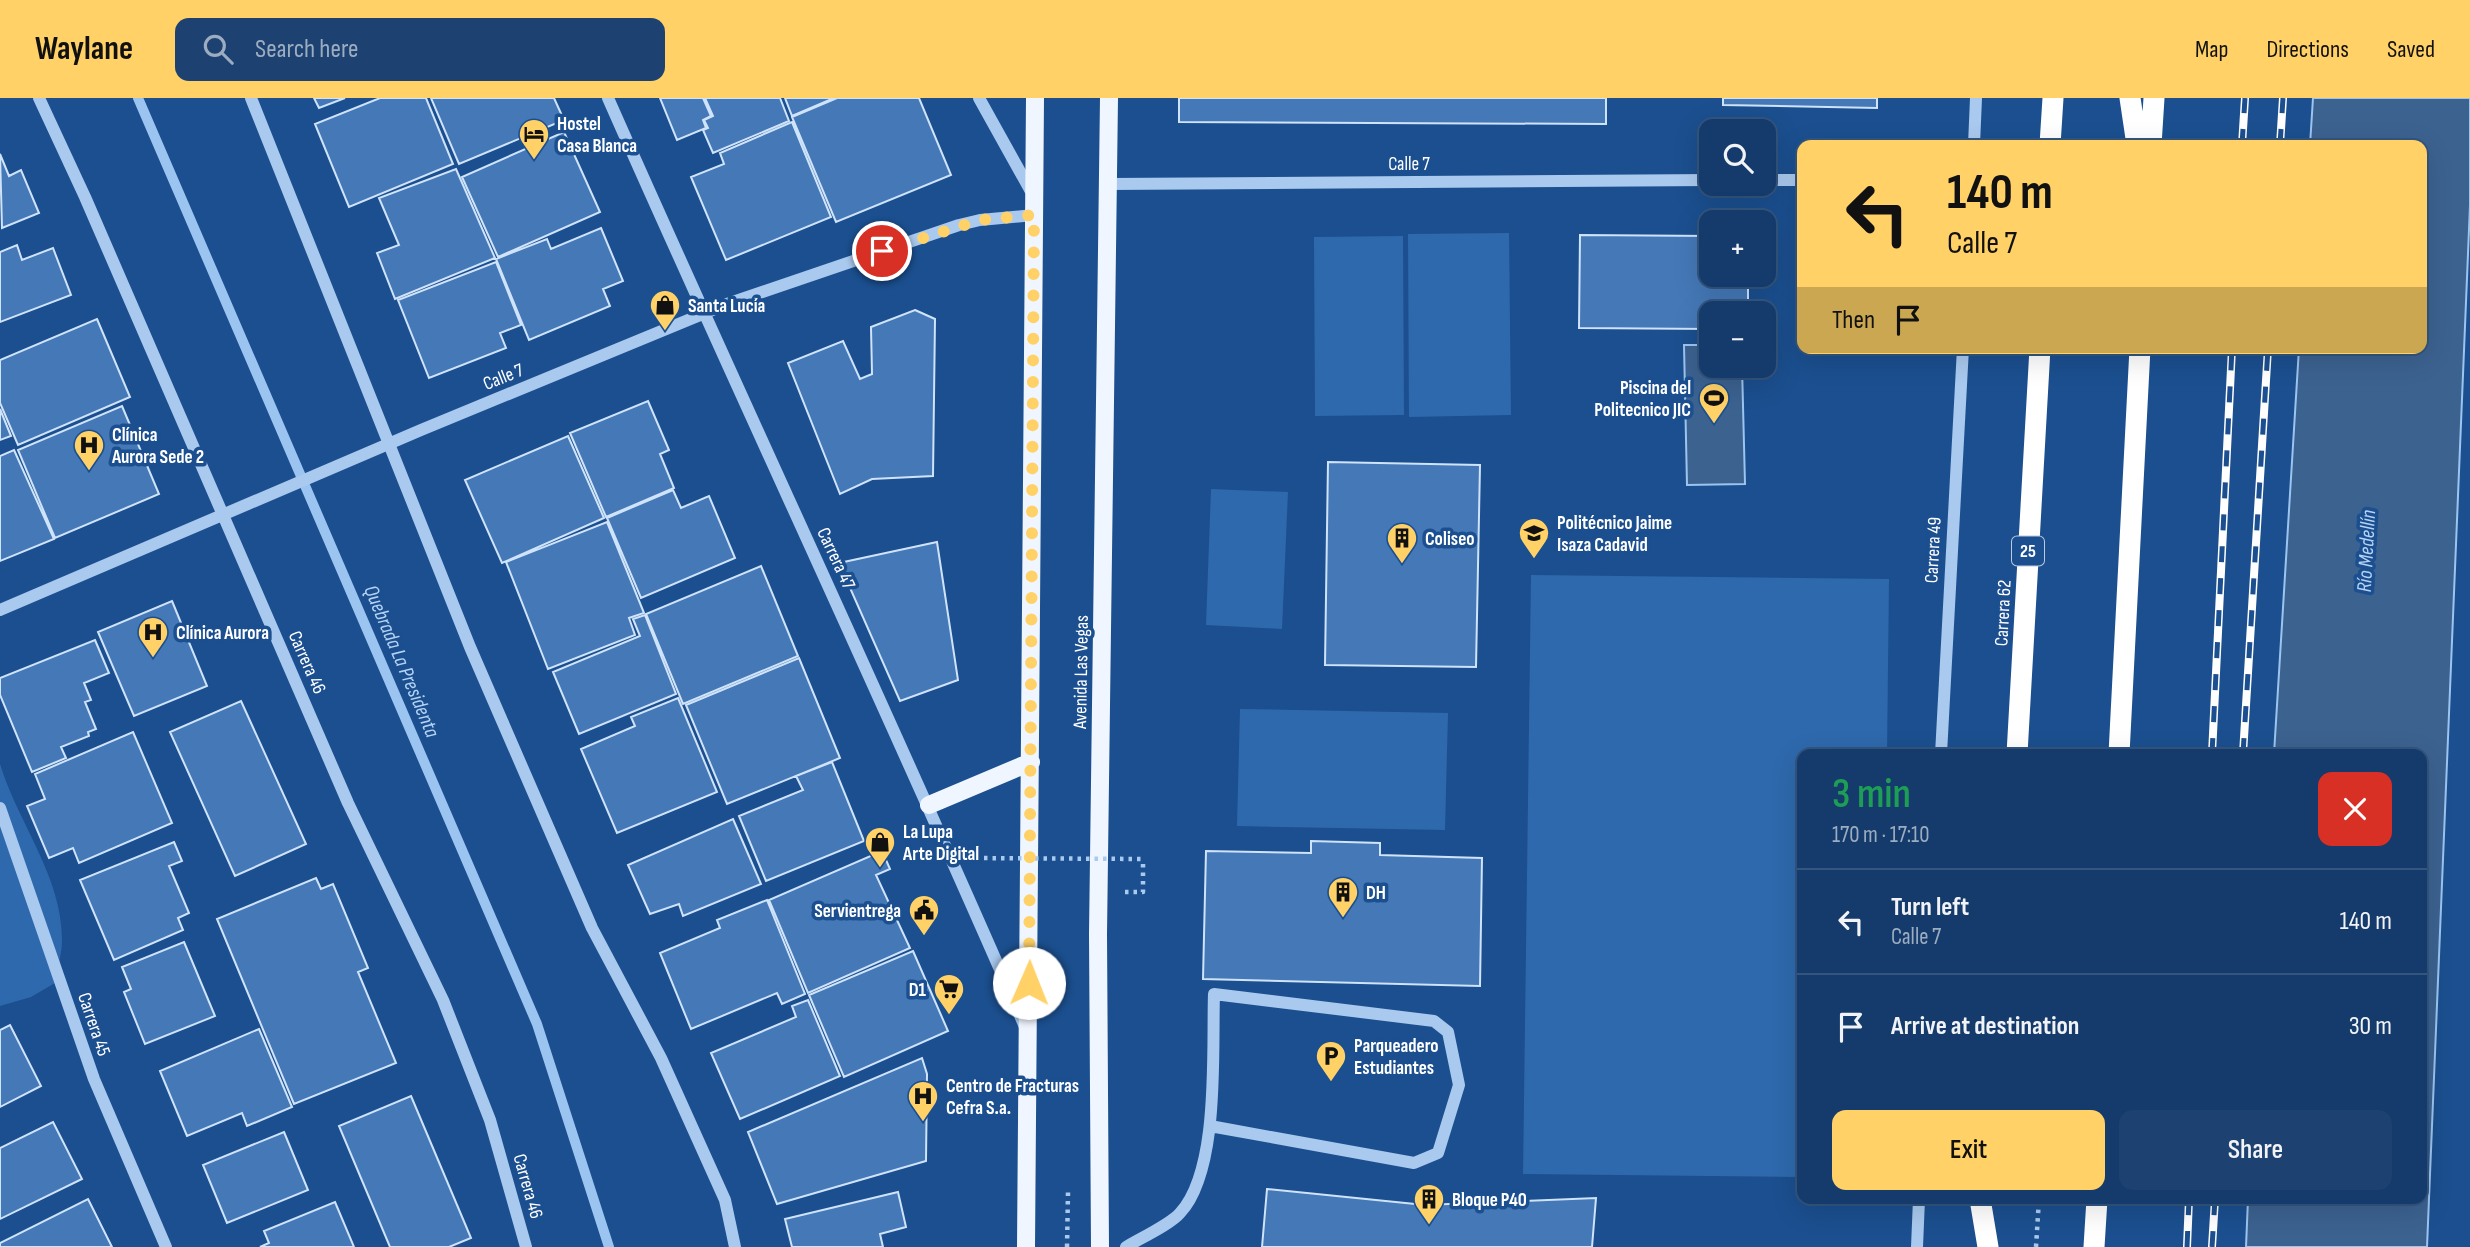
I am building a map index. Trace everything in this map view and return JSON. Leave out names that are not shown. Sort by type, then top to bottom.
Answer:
[{"type":"highway","points":[[2050,140],[2053,98]]},
{"type":"highway","points":[[2130,98],[2136,140]]},
{"type":"highway","points":[[2151,140],[2154,98]]},
{"type":"highway","name":"Carrera 62","points":[[2017,749],[2039,354]]},
{"type":"highway","points":[[2119,749],[2140,354]]},
{"type":"highway","points":[[1981,1204],[1989,1247]]},
{"type":"highway","points":[[1989,1247],[1993,1204]]},
{"type":"highway","points":[[2094,1247],[2096,1204]]},
{"type":"main road","points":[[1026,1247],[1035,98]]},
{"type":"main road","name":"Avenida Las Vegas","points":[[1100,1247],[1098,934],[1109,98]]},
{"type":"main road","points":[[929,805],[1031,762]]},
{"type":"street","name":"Carrera 46","points":[[39,98],[85,197],[348,803],[443,1000],[490,1119],[526,1247]]},
{"type":"street","points":[[251,98],[470,647],[592,928],[661,1058],[725,1200],[735,1247]]},
{"type":"street","name":"Carrera 47","points":[[608,98],[703,314],[929,805],[1028,1034]]},
{"type":"street","points":[[979,98],[1034,206]]},
{"type":"street","points":[[1973,140],[1976,98]]},
{"type":"street","name":"Calle 7","points":[[1108,184],[1699,180]]},
{"type":"street","points":[[1776,180],[1797,180]]},
{"type":"street","name":"Calle 7","points":[[0,610],[703,314],[959,225],[1034,206]]},
{"type":"street","name":"Carrera 49","points":[[1941,749],[1963,354]]},
{"type":"street","name":"Carrera 45","points":[[0,808],[94,1079],[166,1247]]},
{"type":"street","points":[[1126,1247],[1180,1214],[1199,1181],[1210,1126],[1214,994],[1434,1021],[1448,1032],[1459,1084],[1438,1153],[1414,1163],[1210,1126]]},
{"type":"street","points":[[1917,1247],[1919,1204]]},
{"type":"path","points":[[967,858],[1143,859],[1143,892],[1124,892],[1124,882]]},
{"type":"path","points":[[2036,1247],[2039,1204]]},
{"type":"shaded area","points":[[1509,233],[1511,415],[1409,417],[1408,234]]},
{"type":"shaded area","points":[[1403,236],[1404,415],[1315,416],[1314,237]]},
{"type":"shaded area","points":[[1211,489],[1288,492],[1282,629],[1206,625]]},
{"type":"shaded area","points":[[1531,575],[1889,579],[1887,749],[1797,749],[1797,1177],[1523,1174]]},
{"type":"shaded area","points":[[1240,709],[1448,713],[1445,830],[1237,826]]},
{"type":"shaded area","points":[[0,764],[55,894],[62,940],[55,983],[31,997],[0,1006]]},
{"type":"water","name":"Río Medellín","points":[[2313,98],[2470,98],[2470,205],[2427,1247],[2246,1247],[2248,1204],[2427,1204],[2427,749],[2274,749],[2299,354],[2427,354],[2427,140],[2310,140]]},
{"type":"water","name":"Piscina del Politecnico JIC","points":[[1684,345],[1699,345],[1699,378],[1742,378],[1745,484],[1687,485]]},
{"type":"building","points":[[314,98],[345,98],[319,108]]},
{"type":"building","points":[[380,98],[426,98],[453,164],[349,207],[315,124]]},
{"type":"building","points":[[431,98],[554,98],[564,120],[459,164]]},
{"type":"building","points":[[660,98],[703,98],[711,116],[703,120],[706,128],[677,140]]},
{"type":"building","points":[[705,98],[780,98],[789,121],[713,153],[703,130],[708,128],[704,120],[713,116]]},
{"type":"building","points":[[785,98],[834,98],[792,116]]},
{"type":"building","points":[[837,98],[919,98],[951,175],[836,222],[792,117]]},
{"type":"building","points":[[1179,98],[1606,98],[1606,124],[1179,122]]},
{"type":"building","points":[[1723,98],[1877,98],[1877,108],[1723,105]]},
{"type":"building","points":[[792,122],[831,217],[726,260],[691,177],[724,164],[720,153]]},
{"type":"building","points":[[564,132],[600,212],[498,257],[462,177]]},
{"type":"building","points":[[0,154],[9,176],[21,170],[39,213],[2,228]]},
{"type":"building","points":[[456,169],[495,258],[395,299],[377,253],[399,245],[379,198]]},
{"type":"building","points":[[601,228],[623,281],[603,289],[610,306],[529,340],[496,259],[547,239],[551,249]]},
{"type":"building","points":[[1580,235],[1699,236],[1699,287],[1748,287],[1748,301],[1699,301],[1699,329],[1579,328]]},
{"type":"building","points":[[17,245],[22,260],[53,248],[71,295],[0,322],[0,252]]},
{"type":"building","points":[[496,262],[521,325],[500,333],[506,348],[429,378],[398,300]]},
{"type":"building","points":[[915,310],[935,319],[933,476],[872,479],[840,494],[788,363],[843,341],[860,379],[872,374],[871,327]]},
{"type":"building","points":[[97,319],[130,397],[18,445],[0,403],[0,360]]},
{"type":"building","points":[[648,401],[669,450],[660,454],[674,488],[606,517],[570,433]]},
{"type":"building","name":"Clínica Aurora Sede 2","points":[[122,406],[159,494],[55,538],[18,450]]},
{"type":"building","points":[[0,409],[11,436],[0,440]]},
{"type":"building","points":[[568,436],[604,518],[502,563],[465,480]]},
{"type":"building","points":[[14,450],[54,539],[0,561],[0,456]]},
{"type":"building","name":"Coliseo","points":[[1328,462],[1480,465],[1476,667],[1325,665]]},
{"type":"building","points":[[673,490],[681,508],[709,496],[735,558],[641,598],[607,518]]},
{"type":"building","points":[[607,522],[644,613],[629,618],[635,635],[548,669],[506,562]]},
{"type":"building","points":[[937,542],[958,680],[900,701],[839,563]]},
{"type":"building","points":[[761,566],[798,656],[683,704],[646,614]]},
{"type":"building","name":"Clínica Aurora","points":[[172,601],[207,686],[134,716],[98,632]]},
{"type":"building","points":[[645,615],[676,694],[579,734],[553,672],[640,636],[633,619]]},
{"type":"building","points":[[95,640],[109,673],[84,683],[91,700],[85,702],[96,729],[88,732],[89,736],[61,747],[66,758],[32,772],[0,695],[0,678]]},
{"type":"building","points":[[799,658],[840,758],[727,804],[686,705]]},
{"type":"building","points":[[678,698],[717,792],[617,833],[581,749],[635,726],[631,717]]},
{"type":"building","points":[[241,701],[306,844],[235,876],[170,732]]},
{"type":"building","points":[[133,732],[172,823],[79,863],[73,848],[49,858],[27,806],[45,799],[35,774]]},
{"type":"building","points":[[832,762],[864,841],[766,881],[739,816],[803,790],[796,776]]},
{"type":"building","points":[[733,819],[761,884],[683,916],[679,904],[650,914],[628,865]]},
{"type":"building","name":"DH","points":[[1311,841],[1380,843],[1380,855],[1482,858],[1480,986],[1203,979],[1206,851],[1311,853]]},
{"type":"building","points":[[174,842],[182,861],[169,866],[189,913],[178,918],[183,930],[114,960],[80,880]]},
{"type":"building","points":[[882,851],[890,869],[876,875],[910,948],[808,993],[769,900]]},
{"type":"building","points":[[316,878],[321,889],[333,884],[368,968],[358,972],[396,1063],[294,1104],[217,919]]},
{"type":"building","points":[[767,900],[805,994],[782,1004],[777,993],[691,1029],[660,953],[720,928],[717,920]]},
{"type":"building","points":[[184,942],[215,1016],[145,1044],[124,992],[131,989],[122,967]]},
{"type":"building","points":[[913,951],[948,1031],[844,1077],[809,995]]},
{"type":"building","points":[[808,1000],[840,1076],[740,1119],[711,1053],[796,1017],[792,1006]]},
{"type":"building","points":[[10,1025],[41,1086],[0,1107],[0,1030]]},
{"type":"building","points":[[259,1029],[292,1107],[247,1126],[242,1113],[187,1136],[160,1071]]},
{"type":"building","points":[[922,1058],[927,1074],[926,1161],[777,1204],[748,1132]]},
{"type":"building","points":[[411,1096],[471,1238],[449,1247],[390,1247],[339,1126]]},
{"type":"building","points":[[53,1122],[82,1179],[0,1219],[0,1148]]},
{"type":"building","points":[[284,1132],[308,1190],[227,1223],[203,1165]]},
{"type":"building","name":"Bloque P40","points":[[1267,1189],[1425,1205],[1596,1198],[1592,1247],[1262,1247]]},
{"type":"building","points":[[898,1192],[906,1227],[880,1234],[883,1247],[792,1247],[785,1219]]},
{"type":"building","points":[[88,1199],[112,1247],[0,1247],[0,1243]]},
{"type":"building","points":[[335,1202],[354,1247],[260,1247],[269,1243],[264,1231]]},
{"type":"waterway","name":"Quebrada La Presidenta","points":[[138,98],[537,1024],[609,1247]]},
{"type":"railway","points":[[2242,140],[2245,98]]},
{"type":"railway","points":[[2280,140],[2283,98]]},
{"type":"railway","points":[[2212,749],[2232,354]]},
{"type":"railway","points":[[2243,749],[2268,354]]},
{"type":"railway","points":[[2187,1247],[2189,1204]]},
{"type":"railway","points":[[2212,1247],[2215,1204]]},
{"type":"place","name":"Hostel Casa Blanca","points":[[534,161]]},
{"type":"place","name":"Santa Lucía","points":[[665,332]]},
{"type":"place","name":"Piscina del Politecnico JIC","points":[[1714,425]]},
{"type":"place","name":"Clínica Aurora Sede 2","points":[[89,472]]},
{"type":"place","name":"Politécnico Jaime Isaza Cadavid","points":[[1534,560]]},
{"type":"place","name":"Coliseo","points":[[1402,565]]},
{"type":"place","name":"Clínica Aurora","points":[[153,659]]},
{"type":"place","name":"La Lupa Arte Digital","points":[[880,869]]},
{"type":"place","name":"DH","points":[[1343,919]]},
{"type":"place","name":"Servientrega","points":[[924,937]]},
{"type":"place","name":"D1","points":[[949,1016]]},
{"type":"place","name":"Parqueadero Estudiantes","points":[[1331,1083]]},
{"type":"place","name":"Centro de Fracturas Cefra S.a.","points":[[923,1123]]},
{"type":"place","name":"Bloque P40","points":[[1429,1226]]},
{"type":"route","points":[[882,251],[980,220],[1034,215],[1029,983]]}]
